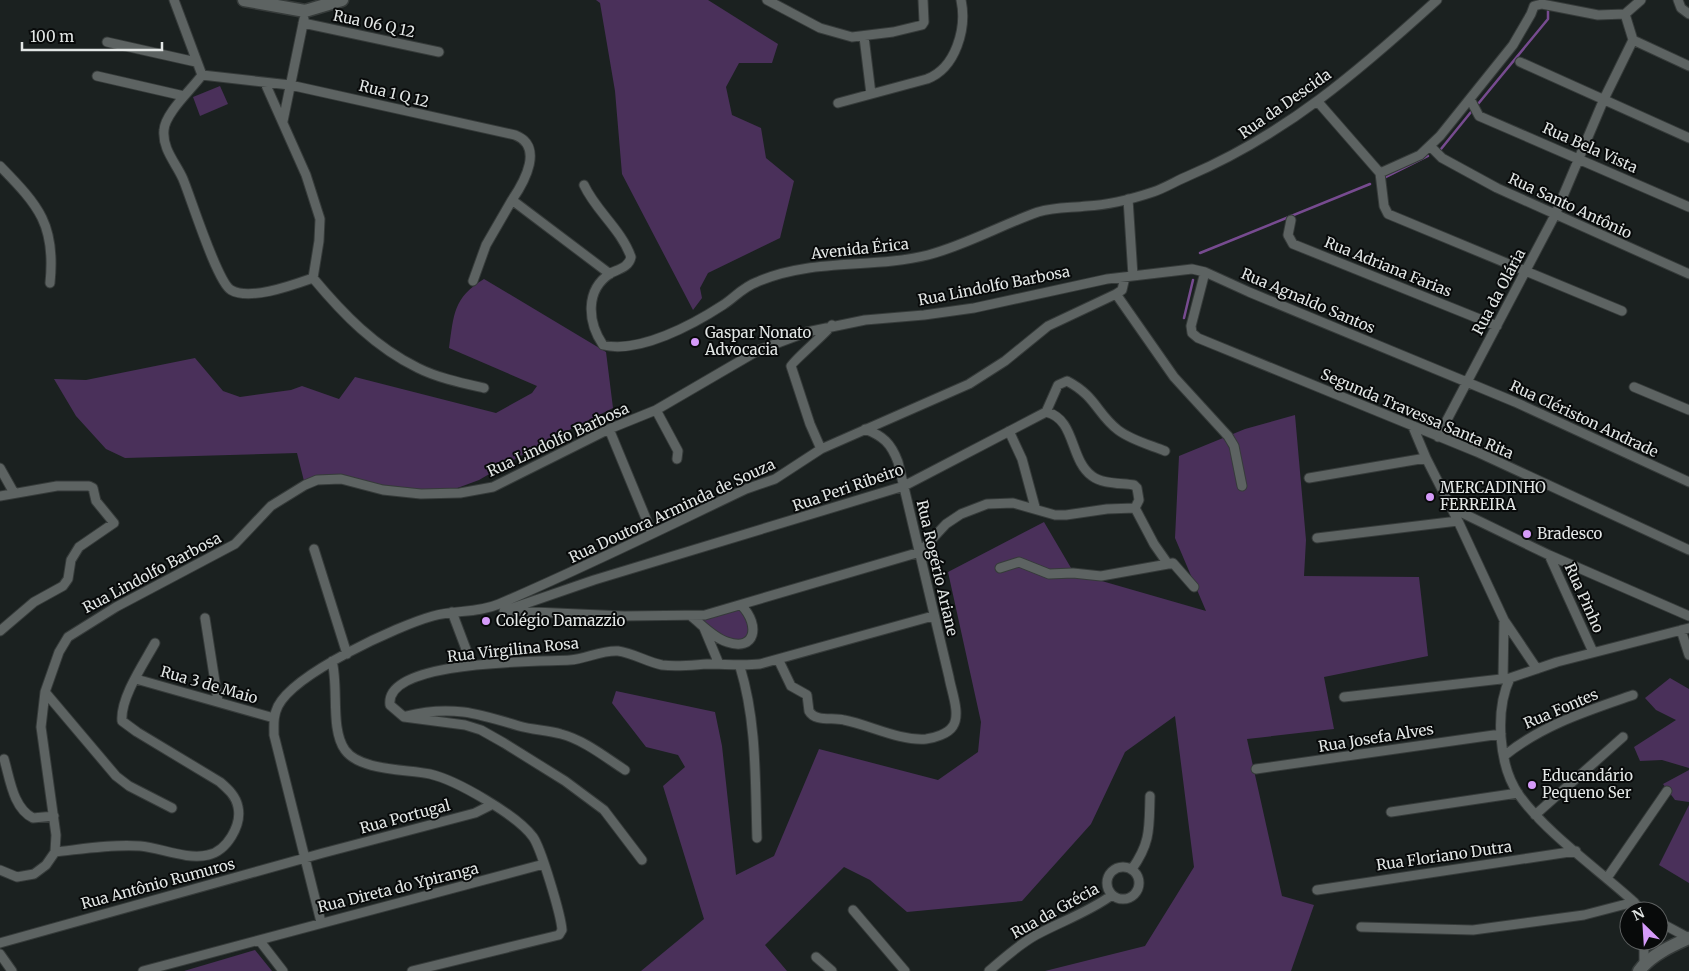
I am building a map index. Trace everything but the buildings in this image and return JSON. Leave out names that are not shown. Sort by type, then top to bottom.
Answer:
[{"type":"main road","points":[[244,0],[304,17],[342,0]]},
{"type":"main road","points":[[1642,968],[1665,950],[1689,938]]},
{"type":"street","points":[[174,0],[202,74],[184,96],[164,128],[164,140],[171,159],[183,178],[210,252],[228,288],[236,292],[264,292],[313,278]]},
{"type":"street","points":[[767,0],[831,33],[852,38],[922,25],[924,22],[923,0]]},
{"type":"street","points":[[838,103],[927,79],[939,73],[949,60],[964,27],[961,0]]},
{"type":"street","name":"Rua da Descida","points":[[1128,199],[1155,191],[1241,151],[1318,102],[1438,0]]},
{"type":"street","points":[[1380,173],[1420,155],[1430,146],[1513,45],[1531,14],[1531,3],[1598,15],[1626,14],[1641,0]]},
{"type":"street","points":[[1678,0],[1681,8],[1689,14]]},
{"type":"street","points":[[1626,14],[1633,40],[1689,66]]},
{"type":"street","points":[[283,122],[304,17]]},
{"type":"street","name":"Rua 06 Q 12","points":[[304,17],[438,52]]},
{"type":"street","points":[[864,37],[871,94]]},
{"type":"street","name":"Rua da Olária","points":[[1438,437],[1555,215],[1604,99],[1633,40]]},
{"type":"street","points":[[107,42],[196,62]]},
{"type":"street","points":[[1520,62],[1689,138]]},
{"type":"street","name":"Rua 1 Q 12","points":[[202,74],[290,85],[515,135],[528,142],[531,155],[524,182],[512,200]]},
{"type":"street","points":[[98,76],[184,96]]},
{"type":"street","points":[[265,83],[306,175],[320,219],[319,241],[313,278]]},
{"type":"street","name":"Rua Bela Vista","points":[[1470,99],[1478,116],[1689,207]]},
{"type":"street","points":[[1318,102],[1380,173],[1384,206],[1388,214],[1622,311]]},
{"type":"street","name":"Rua Santo Antônio","points":[[1430,146],[1442,158],[1497,188],[1689,274]]},
{"type":"street","points":[[0,166],[28,196],[41,214],[46,226],[52,256],[50,283]]},
{"type":"street","points":[[473,281],[486,245],[512,200],[610,274],[627,265],[631,257],[614,228],[589,195],[584,185]]},
{"type":"street","points":[[1128,199],[1129,277],[1122,290],[1116,294],[1174,377],[1219,426],[1234,446],[1242,486]]},
{"type":"street","name":"Avenida Érica","points":[[610,274],[598,287],[590,303],[597,336],[603,346],[632,345],[680,330],[705,317],[754,283],[784,272],[928,255],[1038,212],[1128,199]]},
{"type":"street","name":"Rua Adriana Farias","points":[[1291,220],[1288,235],[1293,244],[1497,326]]},
{"type":"street","name":"Rua Agnaldo Santos","points":[[1129,277],[1192,269],[1205,272],[1468,382]]},
{"type":"street","name":"Segunda Travessa Santa Rita","points":[[1205,272],[1191,326],[1194,335],[1477,452],[1689,550]]},
{"type":"street","name":"Rua Lindolfo Barbosa","points":[[55,852],[54,816],[41,727],[45,692],[59,652],[74,631],[229,547],[243,536],[271,506],[305,484],[332,478],[401,494],[443,494],[480,491],[504,483],[609,429],[656,410],[759,350],[800,334],[832,325],[974,308],[1046,290],[1129,277]]},
{"type":"street","points":[[313,278],[354,324],[385,348],[418,368],[484,388]]},
{"type":"street","name":"Rua Doutora Arminda de Souza","points":[[274,718],[278,705],[295,685],[332,661],[413,623],[452,612],[486,610],[746,489],[775,479],[821,449],[970,384],[1005,361],[1048,326],[1116,294]]},
{"type":"street","points":[[821,449],[810,424],[791,366],[794,360],[809,350],[832,325]]},
{"type":"street","points":[[1135,508],[1139,500],[1137,488],[1134,485],[1099,480],[1092,476],[1078,457],[1064,421],[1054,414],[1046,412],[1058,385],[1068,381],[1081,389],[1094,401],[1118,430],[1165,451]]},
{"type":"street","name":"Rua Clériston Andrade","points":[[1468,382],[1560,421],[1689,482]]},
{"type":"street","points":[[1634,387],[1689,410]]},
{"type":"street","points":[[656,410],[678,451],[677,460]]},
{"type":"street","name":"Rua Peri Ribeiro","points":[[504,611],[602,578],[904,486],[1046,412]]},
{"type":"street","points":[[1413,427],[1504,620],[1537,669]]},
{"type":"street","points":[[609,429],[652,533]]},
{"type":"street","name":"Rua Rogério Ariane","points":[[779,661],[791,686],[807,695],[809,710],[812,716],[841,719],[918,739],[931,738],[951,728],[956,713],[954,700],[898,462],[890,444],[883,437],[865,430]]},
{"type":"street","points":[[1009,431],[1022,459],[1035,507]]},
{"type":"street","points":[[1309,478],[1426,458]]},
{"type":"street","points":[[0,468],[14,493]]},
{"type":"street","points":[[0,496],[63,485],[91,487],[96,501],[111,517],[113,525],[85,540],[79,547],[71,560],[68,579],[63,586],[34,602],[0,631]]},
{"type":"street","points":[[486,610],[596,616],[692,617],[742,606],[920,552],[946,524],[974,508],[1000,502],[1035,507],[1056,515],[1066,516],[1107,509],[1135,508]]},
{"type":"street","points":[[1135,508],[1154,544],[1168,564]]},
{"type":"street","points":[[1452,508],[1549,555],[1689,616]]},
{"type":"street","points":[[1317,538],[1458,521]]},
{"type":"street","points":[[314,549],[347,654]]},
{"type":"street","name":"Rua Pinho","points":[[1549,555],[1593,652]]},
{"type":"street","points":[[1000,568],[1019,562],[1049,574],[1072,573],[1101,576],[1173,563],[1194,587]]},
{"type":"street","points":[[692,617],[704,628],[726,642],[737,644],[746,641],[753,634],[754,628],[753,619],[742,606]]},
{"type":"street","points":[[452,612],[472,665]]},
{"type":"street","name":"Rua Virgilina Rosa","points":[[404,717],[390,705],[391,697],[398,685],[426,674],[472,665],[570,660],[611,652],[629,654],[662,665],[719,664],[740,667],[779,661],[933,616]]},
{"type":"street","points":[[205,618],[218,701]]},
{"type":"street","points":[[1504,620],[1506,678],[1502,702],[1501,734],[1504,756],[1518,793],[1535,815],[1633,901]]},
{"type":"street","points":[[704,628],[719,664]]},
{"type":"street","points":[[1344,696],[1506,678],[1593,652],[1685,629],[1689,655]]},
{"type":"street","points":[[0,870],[17,877],[34,874],[46,865],[55,852],[128,845],[201,856],[217,852],[230,838],[236,828],[238,807],[230,791],[213,778],[122,721],[123,711],[136,679],[155,643]]},
{"type":"street","points":[[332,661],[336,682],[337,732],[348,754],[369,764],[445,778],[517,822],[532,836],[544,864],[562,926],[561,933],[554,936],[412,971]]},
{"type":"street","points":[[740,667],[749,695],[754,742],[756,838]]},
{"type":"street","name":"Rua 3 de Maio","points":[[136,679],[274,718]]},
{"type":"street","points":[[45,692],[116,776],[129,786],[172,808]]},
{"type":"street","name":"Rua Fontes","points":[[1504,756],[1536,732],[1582,712],[1633,695]]},
{"type":"street","points":[[404,717],[434,710],[448,710],[466,711],[498,718],[528,728],[573,738],[625,770]]},
{"type":"street","points":[[404,717],[481,730],[504,743],[565,781],[604,810],[642,860]]},
{"type":"street","points":[[274,718],[274,735],[321,922]]},
{"type":"street","name":"Rua Josefa Alves","points":[[1256,769],[1501,734]]},
{"type":"street","points":[[1535,815],[1623,737]]},
{"type":"street","points":[[4,760],[16,800],[22,810],[33,818],[54,816]]},
{"type":"street","points":[[1607,878],[1667,791]]},
{"type":"street","points":[[1391,812],[1518,793]]},
{"type":"street","points":[[1132,869],[1141,856],[1149,838],[1150,796]]},
{"type":"street","name":"Rua Portugal","points":[[323,852],[475,813],[492,805]]},
{"type":"street","name":"Rua Floriano Dutra","points":[[1316,890],[1576,851]]},
{"type":"street","name":"Rua Antônio Rumuros","points":[[0,943],[323,852]]},
{"type":"street","name":"Rua Direta do Ypiranga","points":[[143,971],[544,864]]},
{"type":"street","points":[[1117,867],[1132,869],[1139,882],[1136,892],[1123,899],[1112,895],[1107,886],[1109,875],[1117,867]]},
{"type":"street","name":"Rua da Grécia","points":[[989,971],[1020,944],[1063,921],[1093,909],[1112,895]]},
{"type":"street","points":[[1361,927],[1473,930],[1584,915],[1619,906]]},
{"type":"street","points":[[854,910],[905,971]]},
{"type":"street","points":[[1669,927],[1689,938]]},
{"type":"street","points":[[259,940],[283,971]]},
{"type":"street","points":[[1642,968],[1643,951]]},
{"type":"street","points":[[0,954],[12,971]]},
{"type":"street","points":[[816,957],[832,971]]},
{"type":"shaded area","points":[[596,0],[708,0],[778,44],[772,63],[739,63],[726,87],[732,115],[761,128],[766,158],[794,181],[780,238],[708,273],[700,288],[702,298],[693,310],[622,174],[615,91],[600,3]]},
{"type":"shaded area","points":[[220,86],[228,104],[200,116],[193,97]]},
{"type":"shaded area","points":[[484,279],[606,352],[613,408],[541,444],[479,480],[452,490],[383,490],[341,479],[305,485],[297,453],[125,458],[106,449],[76,416],[54,379],[86,380],[195,358],[223,391],[240,397],[291,390],[302,386],[339,399],[355,377],[496,413],[532,393],[537,386],[449,348],[454,316],[461,300],[466,293]]},
{"type":"shaded area","points":[[1295,415],[1306,540],[1304,576],[1419,577],[1428,656],[1324,677],[1334,729],[1247,739],[1282,896],[1314,905],[1291,971],[1045,971],[1145,946],[1194,867],[1175,716],[1125,752],[1091,824],[1022,901],[907,912],[870,880],[844,867],[765,945],[787,971],[641,971],[704,919],[663,786],[685,767],[678,755],[646,747],[612,703],[616,691],[715,712],[722,746],[736,875],[774,856],[819,749],[938,780],[978,752],[981,722],[948,572],[1044,522],[1074,573],[1206,611],[1175,538],[1179,456],[1245,429]]},
{"type":"shaded area","points":[[740,609],[752,627],[746,639],[733,640],[727,638],[699,620]]},
{"type":"shaded area","points":[[1670,678],[1689,689],[1689,768],[1662,760],[1640,761],[1634,747],[1676,720],[1656,710],[1645,698]]},
{"type":"shaded area","points":[[1689,770],[1689,802],[1675,800],[1663,784]]},
{"type":"shaded area","points":[[1689,805],[1689,883],[1659,865]]},
{"type":"shaded area","points":[[255,950],[272,971],[184,971]]},
{"type":"waterway","points":[[1478,104],[1548,19],[1548,11]]},
{"type":"waterway","points":[[1441,149],[1471,112]]},
{"type":"waterway","points":[[1386,177],[1428,156]]},
{"type":"waterway","points":[[1200,253],[1370,184]]},
{"type":"waterway","points":[[1184,318],[1193,280]]},
{"type":"place","name":"Gaspar Nonato Advocacia","points":[[695,342]]},
{"type":"place","name":"MERCADINHO FERREIRA","points":[[1430,497]]},
{"type":"place","name":"Bradesco","points":[[1527,534]]},
{"type":"place","name":"Colégio Damazzio","points":[[486,621]]},
{"type":"place","name":"Educandário Pequeno Ser","points":[[1532,785]]}]
